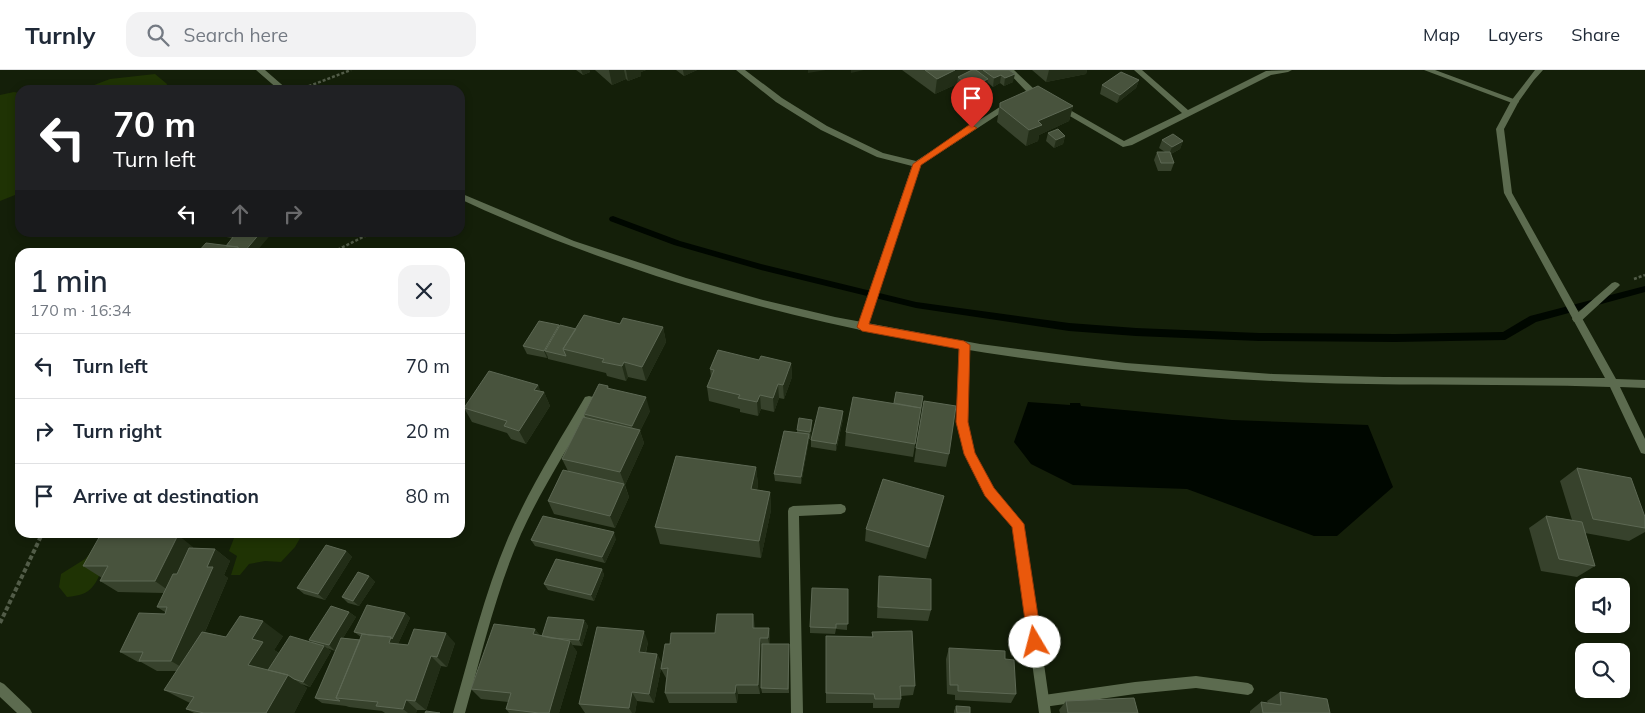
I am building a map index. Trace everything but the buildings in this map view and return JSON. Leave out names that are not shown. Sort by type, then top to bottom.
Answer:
[{"type":"street","points":[[260,70],[277,85]]},
{"type":"street","points":[[740,70],[780,100],[824,128],[880,155],[917,164]]},
{"type":"street","points":[[862,327],[917,164],[1027,96],[1010,70]]},
{"type":"street","points":[[1138,70],[1188,114]]},
{"type":"street","points":[[1053,104],[1123,144],[1129,144],[1269,73],[1288,70]]},
{"type":"street","points":[[1428,70],[1515,101]]},
{"type":"street","points":[[1539,70],[1515,101],[1500,129],[1508,193],[1614,383],[1645,450]]},
{"type":"street","points":[[465,198],[504,217],[623,263],[721,292],[862,327],[964,345],[1080,362],[1198,373],[1346,380],[1645,384]]},
{"type":"street","points":[[1577,319],[1615,286]]},
{"type":"street","points":[[964,345],[962,422],[970,454],[990,492],[1018,524],[1044,707],[1136,688],[1196,682],[1248,689]]},
{"type":"street","points":[[460,713],[482,632],[513,538],[529,505],[589,400]]},
{"type":"street","points":[[798,713],[793,511],[840,509]]},
{"type":"street","points":[[0,688],[26,713]]},
{"type":"path","points":[[311,85],[351,70]]},
{"type":"path","points":[[342,248],[364,237]]},
{"type":"path","points":[[0,623],[40,538]]},
{"type":"green space","points":[[155,74],[167,84],[94,85],[110,79]]},
{"type":"green space","points":[[15,92],[15,195],[0,201],[0,95]]},
{"type":"green space","points":[[104,538],[165,538],[105,563],[92,588],[82,594],[67,597],[59,587],[61,574],[85,559]]},
{"type":"green space","points":[[234,538],[300,538],[295,547],[281,562],[265,561],[249,564],[240,575],[231,575],[237,556],[229,551]]},
{"type":"shaded area","points":[[1028,402],[1070,405],[1070,403],[1080,403],[1081,406],[1232,420],[1368,425],[1393,487],[1337,536],[1314,536],[1187,489],[1073,485],[1031,464],[1014,442]]},
{"type":"waterway","points":[[613,219],[677,243],[761,267],[916,305],[1069,327],[1136,332],[1259,337],[1395,338],[1505,336],[1533,319],[1645,289]]},
{"type":"route","points":[[972,128],[917,164],[862,327],[964,345],[962,422],[970,454],[990,492],[1018,524],[1035,642]]}]
